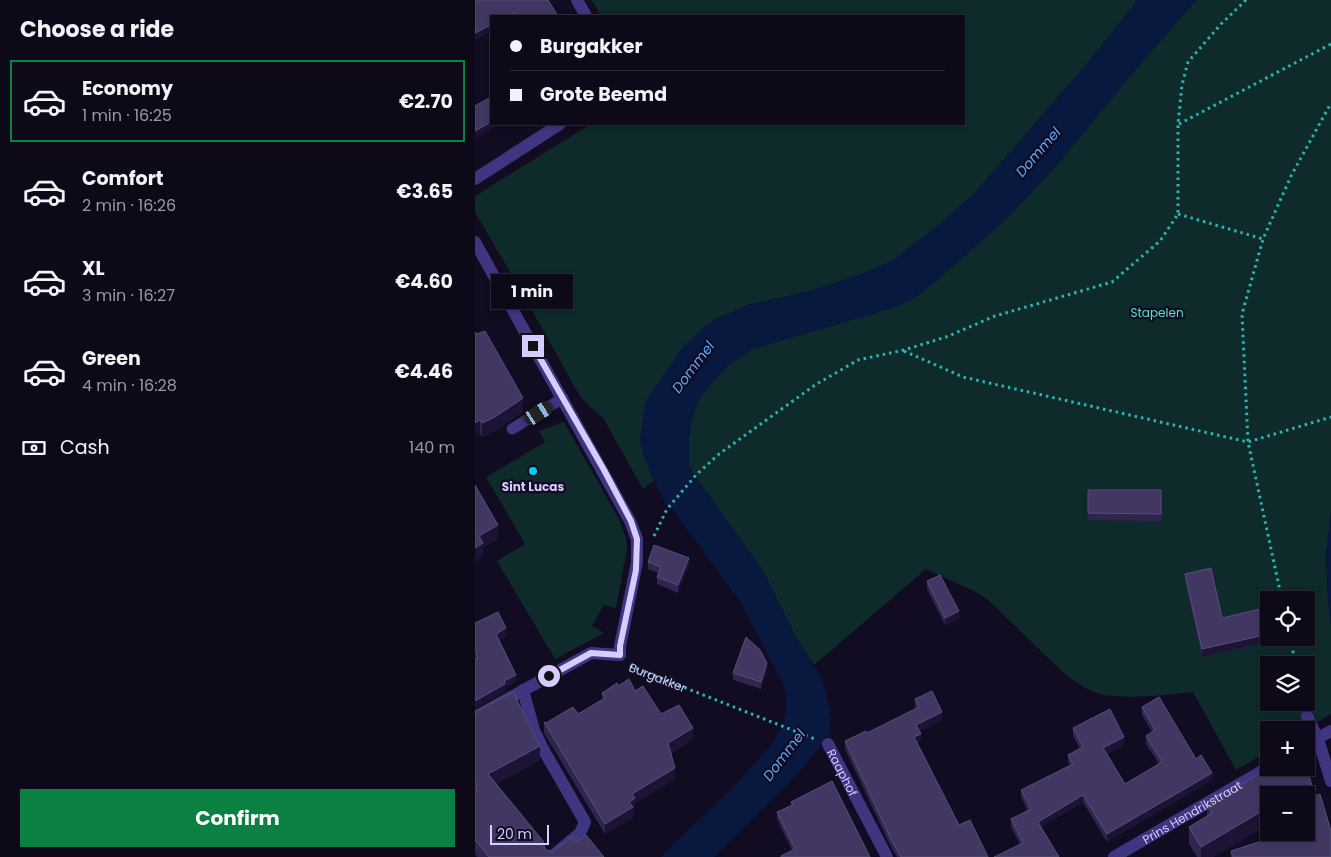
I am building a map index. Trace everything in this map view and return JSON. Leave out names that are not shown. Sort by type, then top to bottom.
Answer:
[{"type":"street","points":[[577,0],[585,15]]},
{"type":"street","points":[[475,179],[558,125]]},
{"type":"street","points":[[475,242],[631,521],[637,539],[636,570],[620,646],[620,655]]},
{"type":"street","name":"Burgakker","points":[[475,716],[591,653],[620,655]]},
{"type":"street","points":[[523,690],[534,730],[585,822],[580,834],[551,857]]},
{"type":"street","points":[[1307,716],[1308,721]]},
{"type":"street","points":[[1315,740],[1331,731]]},
{"type":"street","name":"Raaphof","points":[[828,744],[887,857]]},
{"type":"street","points":[[1315,748],[1331,781]]},
{"type":"street","name":"Prins Hendrikstraat","points":[[1114,857],[1260,771]]},
{"type":"lane","points":[[513,429],[563,398]]},
{"type":"path","points":[[667,509],[696,475],[719,454],[815,385],[858,360],[904,350],[946,337],[995,316],[1112,282],[1160,241],[1178,214],[1178,124],[1182,85],[1188,62],[1221,24],[1246,0]]},
{"type":"path","points":[[1178,124],[1331,44]]},
{"type":"path","points":[[1280,591],[1248,442],[1242,314],[1263,239],[1291,176],[1331,103]]},
{"type":"path","points":[[1178,214],[1263,239]]},
{"type":"path","points":[[904,350],[963,377],[1248,442],[1331,417]]},
{"type":"path","name":"Burgakker","points":[[620,655],[630,666],[770,720]]},
{"type":"path","name":"Raaphof","points":[[770,720],[828,744]]},
{"type":"green space","points":[[592,0],[1138,0],[1086,65],[974,194],[939,225],[895,259],[867,272],[813,290],[748,305],[716,319],[704,327],[650,471],[654,481],[643,489],[603,418],[581,398],[475,212],[475,196],[589,125],[965,125],[965,15],[600,15]]},
{"type":"green space","name":"Stapelen","points":[[1196,0],[1331,0],[1331,512],[1326,555],[1331,626],[1331,714],[1315,723],[1315,721],[1260,721],[1260,756],[1236,770],[1193,692],[1127,697],[1105,695],[1090,690],[1067,676],[987,599],[926,569],[814,665],[797,639],[763,571],[689,466],[689,436],[699,398],[727,366],[753,349],[892,308],[913,299],[1008,217],[1056,166]]},
{"type":"green space","points":[[564,422],[619,519],[626,538],[627,549],[616,608],[604,605],[592,626],[604,633],[555,659],[497,561],[525,544],[486,477],[545,442],[539,431]]},
{"type":"water","name":"Dommel","points":[[1138,0],[1196,0],[1056,166],[1008,217],[913,299],[892,308],[753,349],[727,366],[699,398],[689,436],[689,466],[763,571],[797,639],[819,673],[826,691],[831,719],[829,734],[817,751],[789,783],[714,857],[661,857],[763,755],[781,728],[785,717],[786,699],[784,686],[741,603],[673,510],[666,505],[654,481],[643,454],[640,439],[645,402],[682,348],[704,327],[716,319],[748,305],[813,290],[867,272],[895,259],[939,225],[974,194],[1086,65]]},
{"type":"water","points":[[1331,512],[1331,625],[1326,555]]},
{"type":"building","points":[[475,0],[548,0],[557,15],[516,15],[515,13],[510,15],[490,15],[490,26],[475,33]]},
{"type":"building","points":[[490,98],[490,123],[475,131],[475,106]]},
{"type":"building","points":[[485,331],[523,398],[495,417],[482,423],[480,420],[475,423],[475,332],[477,334]]},
{"type":"building","points":[[475,485],[498,525],[479,536],[483,543],[475,548]]},
{"type":"building","points":[[1088,490],[1161,490],[1161,514],[1088,513]]},
{"type":"building","points":[[654,545],[689,558],[678,585],[657,577],[661,567],[648,562]]},
{"type":"building","points":[[1211,568],[1222,618],[1260,609],[1260,636],[1202,649],[1185,574]]},
{"type":"building","points":[[940,575],[959,611],[945,618],[927,581]]},
{"type":"building","points":[[498,612],[506,628],[496,634],[516,675],[504,681],[505,684],[475,701],[475,659],[478,658],[475,651],[475,623]]},
{"type":"building","points":[[746,637],[760,650],[767,663],[761,682],[733,673]]},
{"type":"building","points":[[629,679],[635,691],[643,686],[661,714],[679,705],[693,728],[668,743],[675,768],[632,794],[635,798],[629,802],[633,807],[605,824],[544,722],[546,723],[573,707],[578,714],[605,698],[602,693],[617,683],[618,686]]},
{"type":"building","points":[[932,691],[942,712],[916,725],[921,734],[914,737],[959,825],[970,820],[988,857],[901,857],[845,741],[866,731],[867,733],[919,707],[915,699]]},
{"type":"building","points":[[513,692],[540,746],[488,774],[543,841],[545,849],[552,852],[572,837],[576,842],[586,835],[604,857],[489,857],[475,840],[475,792],[477,791],[475,787],[477,785],[475,783],[475,711]]},
{"type":"building","points":[[1159,697],[1196,759],[1201,755],[1212,773],[1107,834],[1083,795],[1038,822],[1059,857],[994,857],[1023,843],[1011,819],[1031,809],[1021,790],[1073,764],[1068,755],[1083,747],[1073,728],[1110,709],[1124,737],[1103,748],[1125,784],[1162,762],[1146,736],[1155,730],[1142,707]]},
{"type":"building","points":[[1260,773],[1260,776],[1309,776],[1312,786],[1260,786],[1260,812],[1201,847],[1189,827],[1212,813],[1207,804]]},
{"type":"building","points":[[832,781],[870,857],[781,857],[795,849],[777,812],[793,805],[791,802]]},
{"type":"building","points":[[1320,794],[1331,831],[1331,857],[1233,857],[1231,851],[1262,841],[1315,841],[1315,796]]},
{"type":"place","name":"Sint Lucas","points":[[533,471]]},
{"type":"route","points":[[533,346],[604,470],[631,521],[637,539],[636,570],[620,646],[620,655],[591,653],[549,676]]}]
